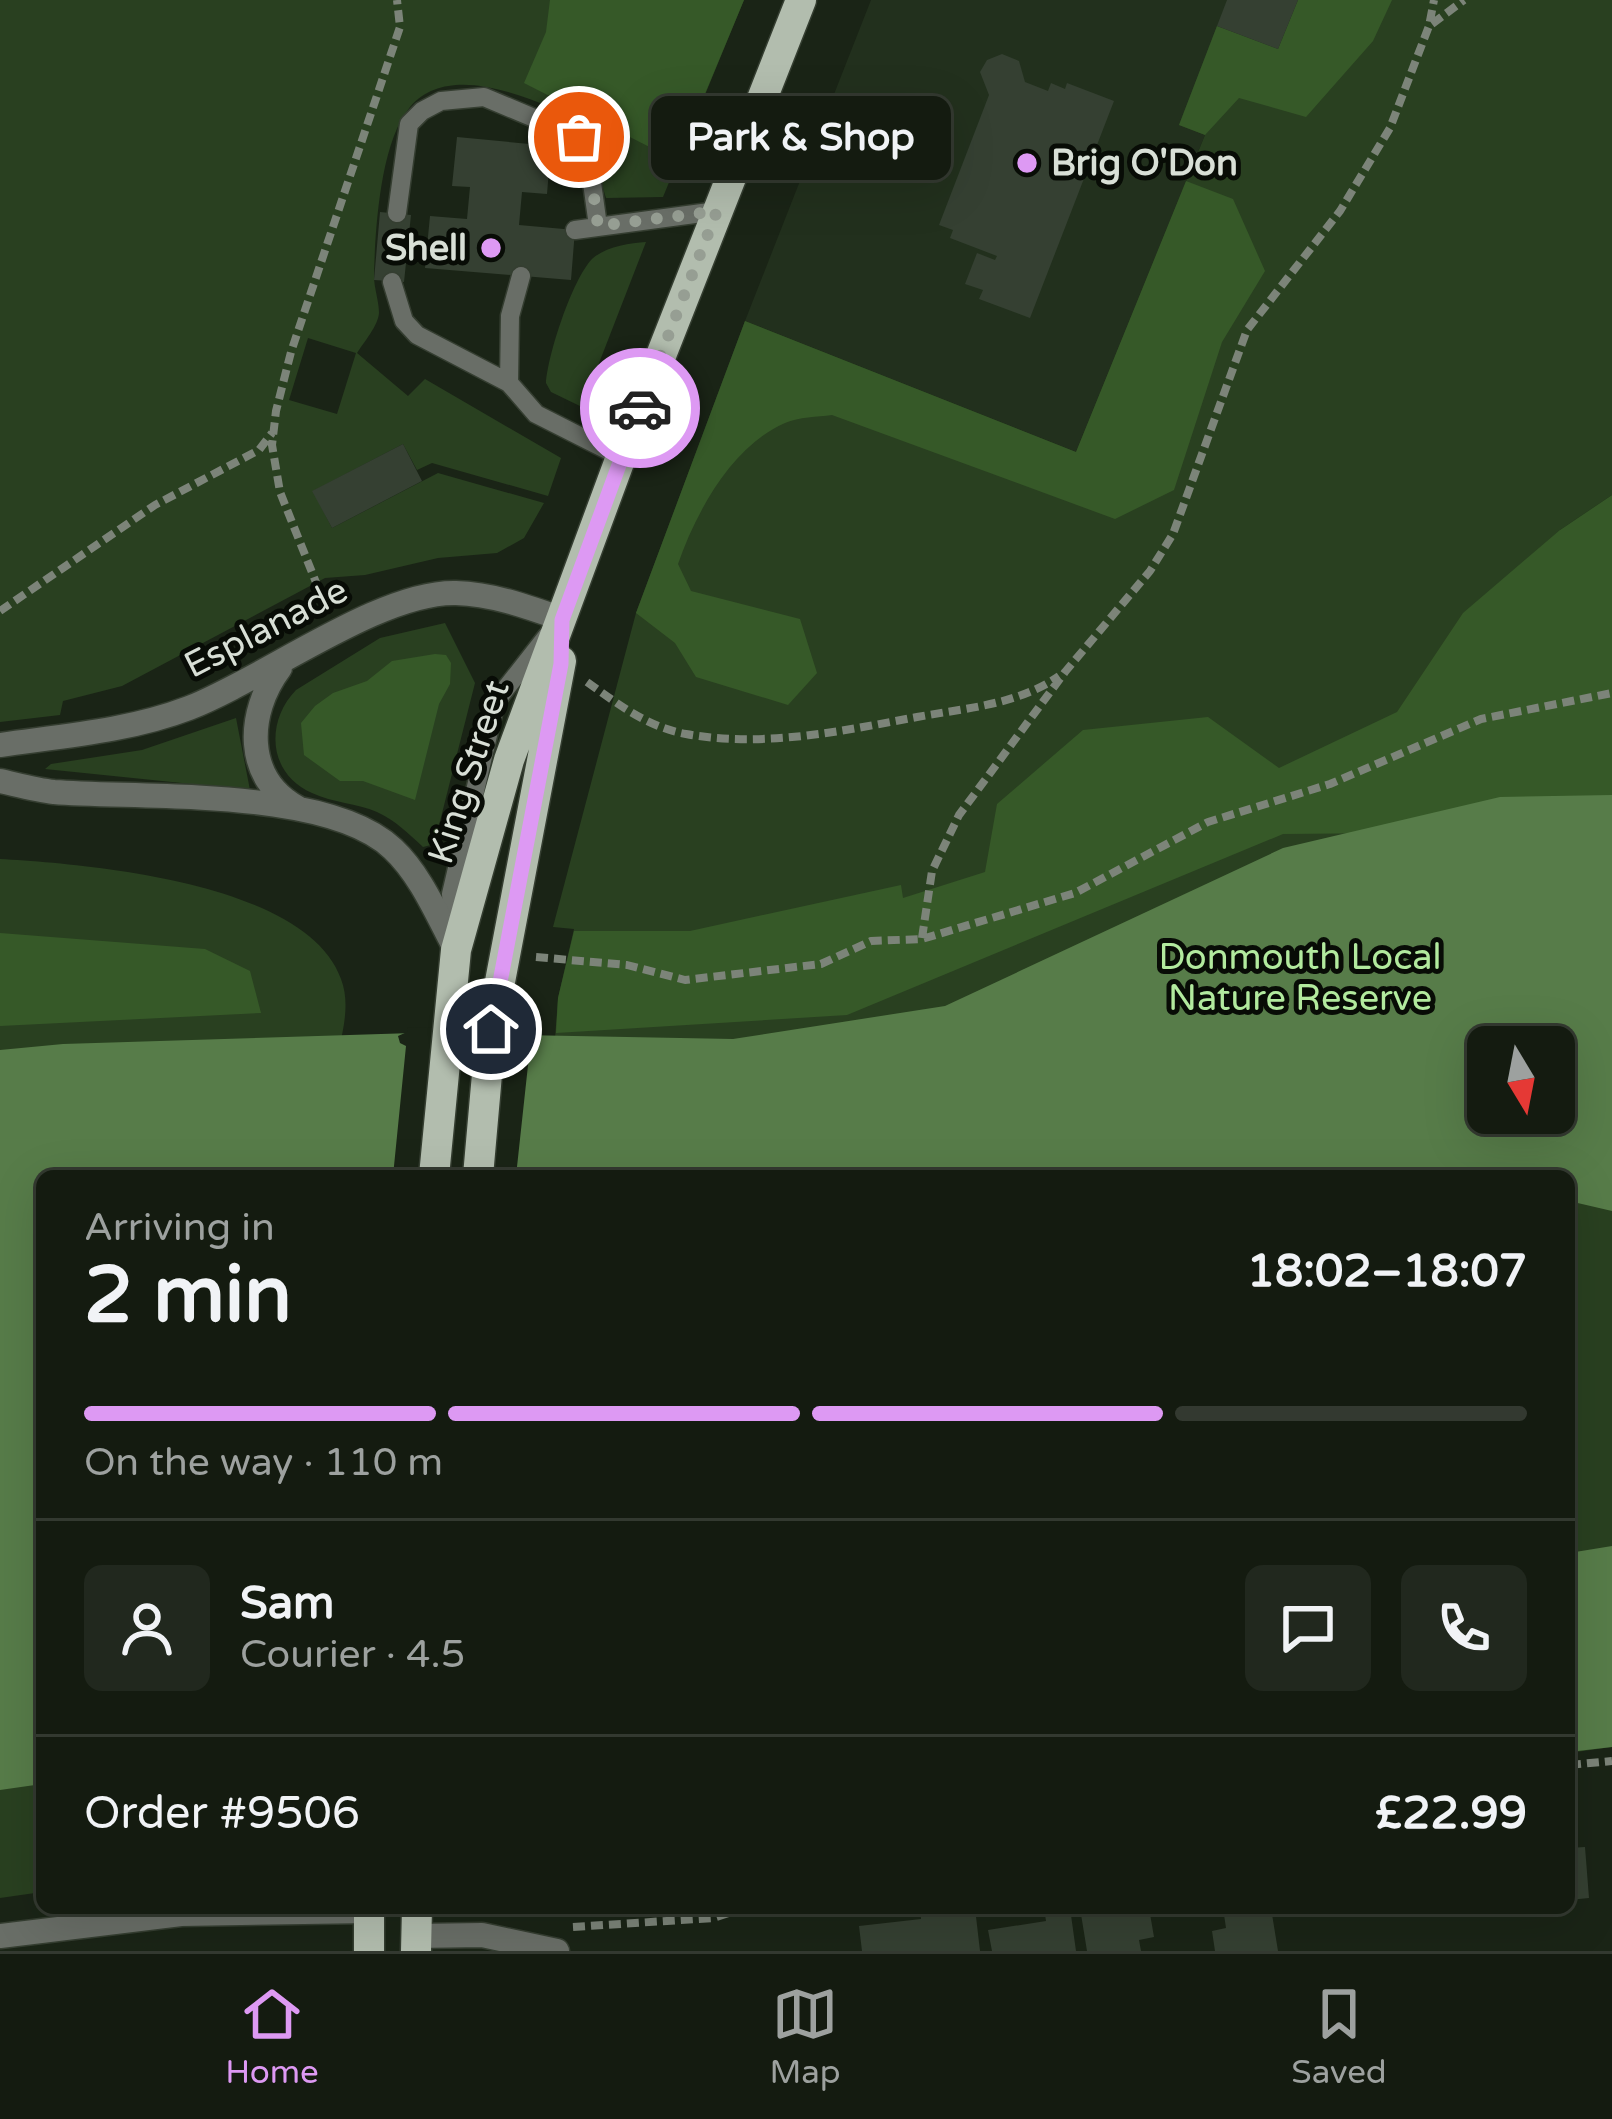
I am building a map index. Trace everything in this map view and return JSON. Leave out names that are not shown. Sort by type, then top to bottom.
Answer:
[{"type":"main road","name":"King Street","points":[[435,1170],[456,950],[508,760],[801,0]]},
{"type":"main road","name":"King Street","points":[[479,1170],[491,1029],[561,664],[562,620]]},
{"type":"main road","points":[[369,1914],[369,1951]]},
{"type":"street","name":"Esplanade","points":[[0,745],[163,718],[223,694],[369,616],[406,602],[451,592],[521,605],[562,620]]},
{"type":"street","points":[[286,662],[266,687],[259,710],[258,749],[264,778],[277,796],[300,809]]},
{"type":"street","points":[[0,782],[49,792],[300,809],[336,818],[391,846],[456,950]]},
{"type":"street","points":[[0,1936],[181,1914]]},
{"type":"street","points":[[416,1932],[554,1940]]},
{"type":"lane","points":[[397,213],[409,124],[441,100],[484,97],[579,137],[588,154],[598,226]]},
{"type":"lane","points":[[575,230],[717,211]]},
{"type":"lane","points":[[509,383],[510,316],[521,276]]},
{"type":"lane","points":[[392,282],[404,321],[417,335],[509,383],[536,414],[621,457]]},
{"type":"path","points":[[336,634],[280,492],[273,432],[291,352],[400,27],[397,0]]},
{"type":"path","points":[[922,939],[932,871],[951,830],[1065,672],[1150,571],[1173,534],[1247,330],[1340,211],[1390,128],[1435,0]]},
{"type":"path","points":[[1429,26],[1464,0]]},
{"type":"path","points":[[0,611],[155,505],[259,450],[273,432]]},
{"type":"path","points":[[561,664],[646,722],[684,734],[723,737],[817,735],[1002,702],[1037,691],[1065,672]]},
{"type":"path","points":[[505,954],[627,965],[685,980],[821,964],[871,941],[922,939],[1075,893],[1208,823],[1330,784],[1481,718],[1612,693]]},
{"type":"path","points":[[1575,1765],[1612,1761]]},
{"type":"path","points":[[554,1940],[725,1914]]},
{"type":"shaded area","points":[[550,0],[744,0],[677,161],[524,83],[546,32]]},
{"type":"shaded area","points":[[871,0],[1298,0],[1278,49],[1218,26],[1180,125],[1205,135],[1076,452],[745,321]]},
{"type":"shaded area","points":[[1298,0],[1392,0],[1373,41],[1306,117],[1239,98],[1205,135],[1179,125],[1217,26],[1278,49]]},
{"type":"shaded area","points":[[1186,181],[1233,199],[1265,271],[1222,342],[1174,490],[1115,519],[832,415],[796,419],[766,434],[733,464],[695,523],[678,564],[691,591],[800,619],[817,673],[788,705],[696,677],[675,643],[636,613],[745,321],[1076,452]]},
{"type":"shaded area","points":[[1612,495],[1612,831],[1283,834],[847,1015],[556,1033],[558,998],[574,931],[690,931],[901,885],[903,898],[985,872],[997,804],[1083,730],[1208,717],[1279,768],[1397,712],[1463,613],[1560,530]]},
{"type":"shaded area","points":[[446,655],[451,663],[450,684],[439,704],[415,800],[363,781],[340,781],[304,755],[301,723],[315,706],[333,693],[367,681],[392,661]]},
{"type":"shaded area","points":[[1612,795],[1612,1211],[1575,1202],[1575,1170],[36,1170],[36,1785],[0,1790],[0,1050],[413,1033],[733,1039],[945,1006],[1283,848],[1500,797]]},
{"type":"shaded area","points":[[0,933],[205,949],[250,971],[261,1013],[0,1026]]},
{"type":"shaded area","points":[[1612,1546],[1612,1747],[1575,1751],[1575,1552]]},
{"type":"green space","points":[[0,0],[744,0],[663,197],[606,198],[597,147],[581,120],[514,94],[476,86],[440,88],[424,95],[400,122],[381,188],[374,276],[379,313],[357,353],[408,396],[425,379],[561,458],[548,496],[432,463],[417,470],[403,444],[313,491],[332,528],[438,473],[544,503],[524,538],[497,553],[325,578],[122,686],[63,701],[60,715],[0,722]],"holes":[[[308,338],[356,353],[337,414],[289,400]]]},
{"type":"green space","name":"Donmouth Local Nature Reserve","points":[[1298,0],[1612,0],[1612,495],[1560,530],[1612,630],[1612,1747],[1575,1752],[1575,1170],[36,1170],[36,1893],[0,1898],[0,859],[85,866],[190,884],[286,920],[320,946],[341,979],[345,1016],[332,1078],[551,1094],[558,998],[574,929],[553,927],[636,613],[745,321],[1076,452],[1205,135],[1179,125],[1217,26],[1278,49]]},
{"type":"green space","points":[[646,242],[582,407],[551,392],[546,383],[551,354],[584,269],[604,251]]},
{"type":"green space","points":[[445,623],[475,683],[436,837],[423,847],[377,812],[320,796],[297,784],[279,760],[276,732],[279,717],[296,690],[380,638]]},
{"type":"green space","points":[[236,718],[250,790],[45,769],[51,764],[142,750]]},
{"type":"pier","points":[[408,1027],[532,1029],[530,1041],[539,1047],[529,1056],[517,1170],[394,1170],[406,1046],[398,1036]]},
{"type":"building","points":[[1227,0],[1298,0],[1278,49],[1217,26]]},
{"type":"building","name":"Brig O'Don","points":[[1002,54],[1019,61],[1025,82],[1048,91],[1051,83],[1065,89],[1067,83],[1114,101],[1030,318],[979,299],[983,290],[965,284],[977,253],[995,260],[997,256],[950,238],[953,230],[939,225],[989,95],[980,72],[987,60]]},
{"type":"building","points":[[457,137],[551,146],[547,194],[522,192],[519,225],[575,230],[571,280],[425,268],[430,216],[467,219],[470,187],[452,186]]},
{"type":"building","points":[[380,212],[411,215],[404,282],[374,280]]},
{"type":"building","points":[[403,444],[422,481],[332,528],[312,491]]},
{"type":"building","points":[[1585,1847],[1589,1898],[1575,1899],[1575,1848]]},
{"type":"building","points":[[921,1914],[976,1914],[980,1951],[862,1951],[859,1926],[921,1919]]},
{"type":"building","points":[[1045,1914],[1071,1914],[1076,1951],[992,1951],[988,1930],[1046,1921]]},
{"type":"building","points":[[1081,1914],[1150,1914],[1154,1937],[1139,1940],[1141,1951],[1087,1951]]},
{"type":"building","points":[[1224,1914],[1272,1914],[1278,1951],[1215,1951],[1212,1931],[1226,1928]]},
{"type":"way so far","points":[[579,137],[588,154],[598,226],[717,211],[640,408]]},
{"type":"place","name":"Park & Shop","points":[[579,137]]},
{"type":"place","name":"Brig O'Don","points":[[1027,163]]},
{"type":"place","name":"Shell","points":[[491,248]]},
{"type":"route","points":[[491,1029],[561,664],[562,620],[640,408]]}]
